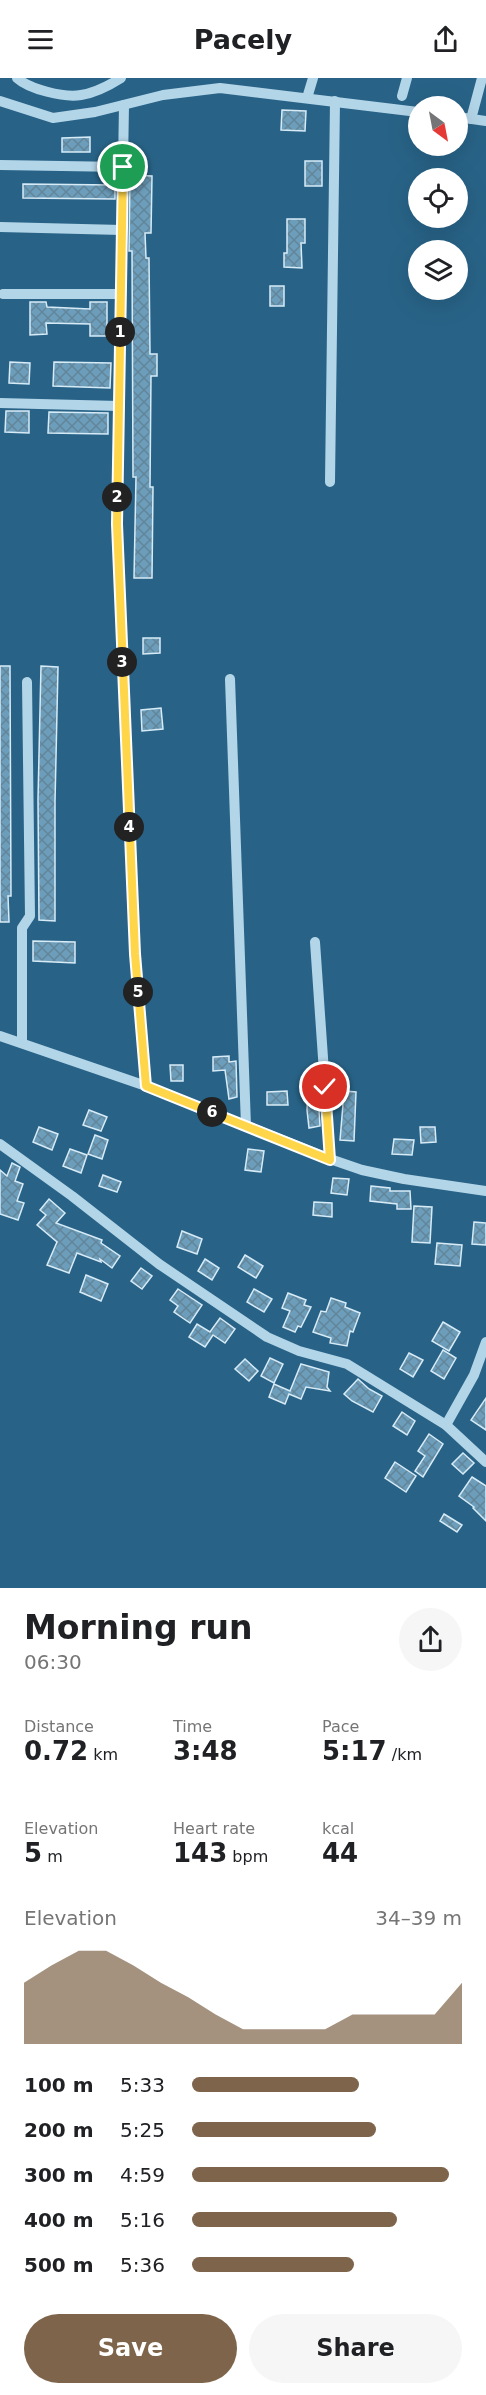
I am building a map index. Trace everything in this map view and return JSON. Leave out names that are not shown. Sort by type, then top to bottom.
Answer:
[{"type":"street","points":[[17,78],[51,93],[81,95],[121,78]]},
{"type":"street","points":[[307,98],[313,78]]},
{"type":"street","points":[[402,96],[407,78]]},
{"type":"street","points":[[471,119],[482,78]]},
{"type":"street","points":[[0,101],[53,118],[124,105],[163,95],[220,88],[408,111]]},
{"type":"street","points":[[330,482],[335,101]]},
{"type":"street","points":[[124,105],[118,559],[135,954],[146,1086]]},
{"type":"street","points":[[468,119],[486,121]]},
{"type":"street","points":[[0,165],[123,167]]},
{"type":"street","points":[[0,227],[122,230]]},
{"type":"street","points":[[3,294],[121,294]]},
{"type":"street","points":[[0,403],[119,406]]},
{"type":"street","points":[[230,680],[246,1126]]},
{"type":"street","points":[[22,1043],[22,928],[30,916],[27,682]]},
{"type":"street","points":[[315,942],[330,1160]]},
{"type":"street","points":[[0,1036],[146,1086],[330,1160],[404,1179],[486,1191]]},
{"type":"street","points":[[0,1144],[72,1196],[159,1264],[267,1337],[299,1351],[347,1364],[446,1425],[486,1461]]},
{"type":"street","points":[[446,1425],[474,1375],[486,1341]]},
{"type":"building","points":[[282,110],[306,111],[305,131],[281,130]]},
{"type":"building","points":[[90,137],[90,152],[62,152],[62,138]]},
{"type":"building","points":[[305,161],[322,161],[322,186],[305,186]]},
{"type":"building","points":[[130,175],[152,176],[151,233],[145,233],[146,258],[149,258],[150,354],[157,354],[157,376],[151,376],[152,578],[134,578],[136,477],[133,477]]},
{"type":"building","points":[[23,184],[115,185],[115,199],[23,198]]},
{"type":"building","points":[[287,219],[305,219],[305,243],[301,243],[302,268],[284,267],[284,253],[287,253]]},
{"type":"building","points":[[270,286],[284,286],[284,306],[270,306]]},
{"type":"building","points":[[30,302],[46,302],[47,307],[90,309],[90,302],[107,302],[107,336],[90,336],[90,324],[46,323],[47,334],[30,335]]},
{"type":"building","points":[[10,362],[30,363],[29,384],[9,383]]},
{"type":"building","points":[[54,362],[111,363],[110,388],[53,386]]},
{"type":"building","points":[[6,411],[29,411],[29,433],[5,432]]},
{"type":"building","points":[[49,412],[108,413],[108,434],[48,433]]},
{"type":"building","points":[[143,638],[160,638],[160,653],[143,654]]},
{"type":"building","points":[[0,666],[10,666],[11,896],[8,896],[9,922],[0,922]]},
{"type":"building","points":[[41,666],[58,667],[55,921],[39,920],[38,799]]},
{"type":"building","points":[[161,708],[163,729],[142,731],[141,710]]},
{"type":"building","points":[[33,941],[75,942],[75,963],[33,961]]},
{"type":"building","points":[[229,1056],[229,1062],[236,1061],[237,1097],[229,1099],[225,1070],[213,1071],[213,1057]]},
{"type":"building","points":[[170,1065],[183,1065],[183,1081],[171,1081]]},
{"type":"building","points":[[334,1090],[356,1092],[354,1141],[340,1140],[343,1104],[334,1103]]},
{"type":"building","points":[[287,1091],[288,1105],[267,1105],[267,1092]]},
{"type":"building","points":[[308,1091],[318,1093],[320,1126],[309,1128],[307,1110]]},
{"type":"building","points":[[89,1110],[107,1117],[101,1131],[83,1125]]},
{"type":"building","points":[[39,1127],[58,1134],[52,1150],[33,1142]]},
{"type":"building","points":[[420,1127],[435,1127],[436,1142],[421,1143]]},
{"type":"building","points":[[95,1135],[108,1140],[102,1159],[88,1154]]},
{"type":"building","points":[[394,1139],[414,1140],[412,1155],[392,1154]]},
{"type":"building","points":[[70,1149],[87,1155],[81,1173],[63,1166]]},
{"type":"building","points":[[248,1149],[264,1151],[261,1172],[245,1170]]},
{"type":"building","points":[[12,1163],[20,1167],[15,1181],[23,1184],[17,1201],[24,1203],[18,1220],[0,1214],[0,1170],[7,1176]]},
{"type":"building","points":[[103,1175],[121,1182],[117,1192],[99,1186]]},
{"type":"building","points":[[333,1178],[349,1179],[347,1195],[331,1193]]},
{"type":"building","points":[[371,1186],[390,1188],[390,1191],[410,1191],[411,1209],[397,1209],[397,1204],[370,1201]]},
{"type":"building","points":[[49,1199],[65,1213],[56,1223],[102,1240],[101,1243],[120,1256],[112,1268],[100,1259],[101,1262],[77,1253],[69,1273],[47,1265],[57,1242],[37,1225],[46,1215],[40,1210]]},
{"type":"building","points":[[314,1202],[332,1203],[332,1217],[313,1215]]},
{"type":"building","points":[[414,1206],[432,1207],[430,1243],[412,1242]]},
{"type":"building","points":[[474,1222],[486,1223],[486,1245],[472,1244]]},
{"type":"building","points":[[182,1231],[202,1239],[197,1254],[177,1247]]},
{"type":"building","points":[[437,1243],[462,1245],[460,1266],[435,1264]]},
{"type":"building","points":[[245,1255],[263,1266],[256,1278],[238,1267]]},
{"type":"building","points":[[205,1259],[219,1268],[212,1280],[198,1271]]},
{"type":"building","points":[[141,1268],[152,1276],[142,1289],[131,1281]]},
{"type":"building","points":[[86,1275],[108,1284],[101,1301],[80,1292]]},
{"type":"building","points":[[178,1289],[202,1305],[190,1323],[174,1312],[178,1306],[170,1300]]},
{"type":"building","points":[[254,1289],[272,1299],[264,1312],[247,1302]]},
{"type":"building","points":[[288,1293],[306,1300],[304,1305],[311,1307],[301,1327],[298,1326],[295,1332],[283,1327],[290,1311],[282,1308]]},
{"type":"building","points":[[331,1298],[346,1303],[345,1307],[360,1313],[353,1332],[350,1331],[347,1346],[330,1343],[331,1338],[313,1332],[321,1311],[326,1312]]},
{"type":"building","points":[[220,1318],[235,1329],[225,1343],[213,1335],[205,1347],[189,1337],[197,1324],[210,1332]]},
{"type":"building","points":[[443,1322],[460,1332],[449,1351],[432,1341]]},
{"type":"building","points":[[443,1350],[456,1358],[444,1379],[431,1371]]},
{"type":"building","points":[[409,1353],[423,1360],[413,1377],[400,1369]]},
{"type":"building","points":[[270,1358],[283,1364],[274,1383],[261,1376]]},
{"type":"building","points":[[245,1359],[258,1371],[249,1381],[235,1369]]},
{"type":"building","points":[[301,1364],[329,1372],[327,1387],[330,1391],[306,1387],[301,1399],[289,1394],[285,1404],[269,1397],[274,1384],[290,1391]]},
{"type":"building","points":[[358,1379],[369,1389],[382,1396],[373,1412],[344,1394]]},
{"type":"building","points":[[486,1398],[486,1430],[471,1420]]},
{"type":"building","points":[[402,1412],[415,1421],[407,1435],[393,1426]]},
{"type":"building","points":[[429,1434],[443,1444],[423,1477],[415,1471],[425,1456],[418,1451]]},
{"type":"building","points":[[463,1453],[474,1463],[463,1474],[452,1464]]},
{"type":"building","points":[[395,1462],[416,1476],[406,1492],[385,1478]]},
{"type":"building","points":[[472,1477],[486,1486],[486,1521],[474,1507],[459,1496]]},
{"type":"building","points":[[444,1514],[462,1525],[457,1532],[440,1521]]},
{"type":"route","points":[[123,167],[117,524],[135,954],[146,1086],[330,1160],[325,1087]]}]
